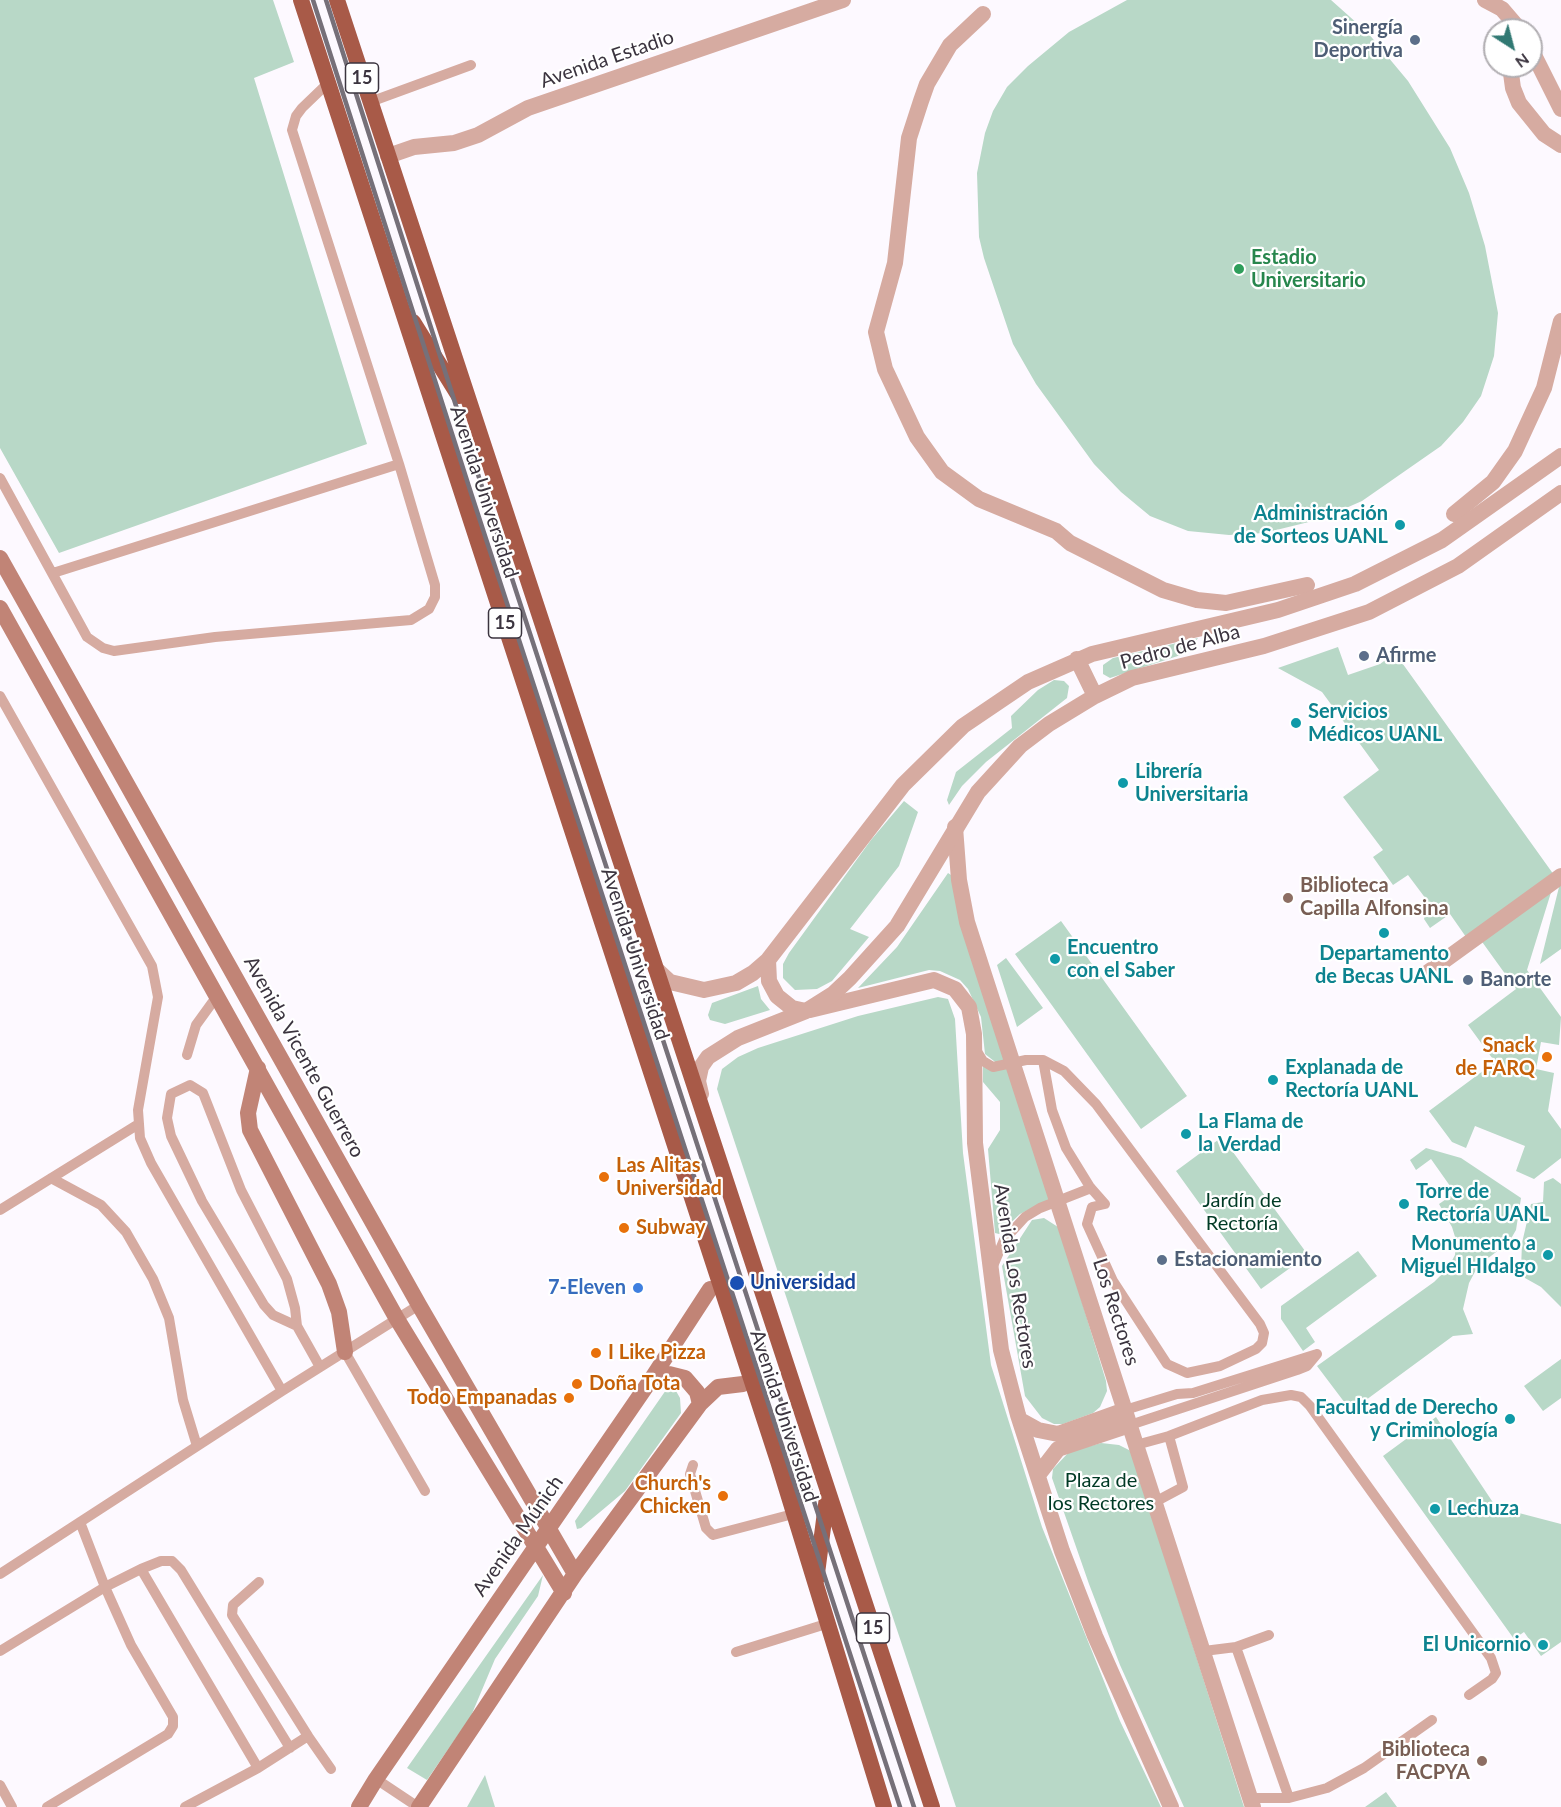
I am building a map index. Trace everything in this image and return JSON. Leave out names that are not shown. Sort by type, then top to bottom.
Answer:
[{"type":"highway","name":"15","points":[[301,0],[328,83]]},
{"type":"highway","name":"15","points":[[337,0],[388,156]]},
{"type":"highway","name":"Avenida Universidad","points":[[328,83],[793,1514],[884,1807]]},
{"type":"highway","name":"Avenida Universidad","points":[[388,156],[593,771],[932,1807]]},
{"type":"highway","points":[[399,300],[474,419]]},
{"type":"highway","points":[[816,1589],[828,1493]]},
{"type":"main road","name":"Avenida Vicente Guerrero","points":[[0,558],[419,1305],[575,1574]]},
{"type":"main road","points":[[0,608],[397,1319],[564,1593]]},
{"type":"main road","points":[[258,1068],[248,1113],[250,1130],[329,1284],[339,1312],[345,1352]]},
{"type":"main road","name":"Avenida Múnich","points":[[359,1807],[652,1378],[710,1289]]},
{"type":"main road","points":[[652,1378],[669,1374],[684,1378],[697,1392],[700,1404]]},
{"type":"main road","points":[[419,1807],[575,1574],[700,1404],[718,1388],[743,1384]]},
{"type":"street","name":"Avenida Estadio","points":[[388,156],[414,147],[454,143],[478,135],[528,108],[843,0]]},
{"type":"street","points":[[1485,0],[1502,9],[1508,18]]},
{"type":"street","points":[[983,14],[950,45],[927,84],[921,101],[909,138],[895,263],[876,332],[885,369],[917,437],[942,472],[980,499],[1056,531],[1070,543],[1163,590],[1197,600],[1227,603],[1307,585]]},
{"type":"street","points":[[1543,68],[1557,90],[1561,109]]},
{"type":"street","points":[[1512,78],[1519,103],[1544,134],[1561,145]]},
{"type":"street","points":[[1454,514],[1493,482],[1515,451],[1544,388],[1561,321]]},
{"type":"street","name":"Pedro de Alba","points":[[656,969],[670,982],[704,990],[744,978],[768,960],[893,795],[948,738],[1011,692],[1077,659],[1287,608],[1355,584],[1442,540],[1561,456]]},
{"type":"street","name":"Pedro de Alba","points":[[708,1121],[698,1081],[701,1067],[708,1058],[738,1038],[806,1011],[843,986],[887,939],[915,898],[955,827],[987,780],[1020,746],[1095,696],[1132,678],[1264,646],[1369,612],[1458,566],[1561,493]]},
{"type":"street","points":[[1077,659],[1095,696]]},
{"type":"street","name":"Los Rectores","points":[[955,827],[959,880],[967,922],[1153,1503],[1204,1651],[1252,1802]]},
{"type":"street","points":[[1427,973],[1561,876]]},
{"type":"street","points":[[768,960],[767,973],[772,990],[792,1008],[806,1011]]},
{"type":"street","name":"Avenida Los Rectores","points":[[806,1011],[924,982],[942,982],[955,989],[969,1007],[974,1034],[975,1143],[1001,1350],[1020,1420],[1062,1551],[1091,1625],[1171,1807]]},
{"type":"street","points":[[1020,1420],[1038,1430],[1058,1434],[1127,1417]]},
{"type":"street","points":[[1038,1475],[1058,1449],[1127,1417]]},
{"type":"lane","points":[[370,102],[471,65]]},
{"type":"lane","points":[[0,478],[87,637],[103,648],[114,651],[215,637],[411,620],[423,614],[433,603],[435,585],[399,464],[292,130],[296,116],[302,108],[328,83]]},
{"type":"lane","points":[[53,573],[399,464]]},
{"type":"lane","points":[[0,696],[152,966],[158,997],[137,1125],[151,1162],[282,1391]]},
{"type":"lane","points":[[187,1055],[200,1018],[218,996]]},
{"type":"lane","points":[[973,1044],[988,1065],[996,1067],[1043,1060],[1064,1071],[1096,1104],[1260,1324],[1264,1333],[1262,1343],[1256,1349],[1220,1366],[1187,1373],[1167,1364],[1113,1281],[1087,1224],[1092,1208],[1105,1204],[1091,1188],[1066,1148],[1052,1110],[1043,1060]]},
{"type":"lane","points":[[297,1326],[273,1315],[264,1305],[189,1178],[171,1136],[167,1118],[171,1094],[190,1085],[203,1093],[241,1190],[286,1279],[295,1308],[297,1326],[320,1367]]},
{"type":"lane","points":[[0,1210],[137,1125]]},
{"type":"lane","points":[[51,1178],[101,1205],[126,1232],[153,1279],[169,1318],[183,1400],[197,1446]]},
{"type":"lane","points":[[991,1271],[996,1254],[1014,1227],[1033,1211],[1091,1188]]},
{"type":"lane","points":[[0,1574],[419,1305]]},
{"type":"lane","points":[[345,1352],[425,1491]]},
{"type":"lane","points":[[1317,1354],[1307,1366],[1297,1370],[1127,1417],[1177,1394],[1193,1394],[1317,1354]]},
{"type":"lane","points":[[1136,1445],[1168,1436],[1262,1400],[1291,1395],[1301,1397],[1311,1406],[1491,1658],[1496,1673],[1492,1679],[1469,1695]]},
{"type":"lane","points":[[1153,1503],[1183,1487],[1168,1436]]},
{"type":"lane","points":[[693,1465],[690,1474],[706,1528],[713,1535],[793,1514]]},
{"type":"lane","points":[[47,1807],[168,1734],[173,1726],[173,1717],[131,1645],[105,1587],[80,1522]]},
{"type":"lane","points":[[0,1651],[105,1587],[161,1561],[172,1561],[181,1569],[290,1748]]},
{"type":"lane","points":[[141,1569],[258,1767]]},
{"type":"lane","points":[[259,1582],[232,1605],[232,1615],[331,1769]]},
{"type":"lane","points":[[736,1652],[826,1624]]},
{"type":"lane","points":[[1204,1651],[1236,1647],[1269,1635]]},
{"type":"lane","points":[[1236,1647],[1289,1798]]},
{"type":"lane","points":[[1252,1802],[1289,1798],[1327,1788],[1364,1768],[1432,1720]]},
{"type":"lane","points":[[185,1807],[258,1767],[308,1736]]},
{"type":"lane","points":[[376,1779],[419,1807]]},
{"type":"lane","points":[[0,1785],[12,1807]]},
{"type":"green space","points":[[0,0],[273,0],[294,62],[254,78],[367,444],[59,553],[0,448]]},
{"type":"green space","name":"Estadio Universitario","points":[[1127,0],[1331,0],[1368,33],[1408,81],[1450,148],[1469,193],[1485,246],[1498,313],[1494,356],[1481,396],[1463,422],[1441,446],[1362,501],[1321,519],[1264,533],[1229,535],[1188,531],[1150,516],[1121,492],[1094,464],[1036,384],[1013,344],[979,237],[977,173],[985,133],[993,111],[1007,87],[1028,66],[1069,32]]},
{"type":"green space","points":[[1198,638],[1187,653],[1110,678],[1103,674],[1103,665],[1113,658]]},
{"type":"green space","points":[[1338,647],[1348,675],[1380,664],[1395,653],[1554,875],[1466,937],[1450,914],[1430,928],[1424,919],[1429,903],[1408,875],[1393,885],[1373,857],[1383,850],[1343,797],[1379,770],[1322,692],[1278,668]]},
{"type":"green space","points":[[1054,680],[1064,681],[1069,686],[1067,698],[986,762],[962,786],[949,805],[947,800],[956,772],[1012,728],[1011,716],[1038,690]]},
{"type":"green space","points":[[904,801],[918,812],[899,866],[850,929],[869,937],[832,981],[817,989],[795,990],[783,978],[783,964],[789,953],[871,840]]},
{"type":"green space","points":[[948,873],[951,875],[1006,1062],[999,1065],[985,1054],[981,1017],[968,989],[960,980],[940,971],[929,970],[858,988],[897,947]]},
{"type":"green space","points":[[1560,883],[1561,949],[1540,964]]},
{"type":"green space","points":[[1553,886],[1527,970],[1561,1017],[1559,1045],[1541,1042],[1536,1069],[1554,1073],[1548,1111],[1561,1129],[1561,1158],[1534,1179],[1516,1171],[1525,1146],[1475,1126],[1466,1148],[1452,1142],[1429,1111],[1495,1062],[1468,1025],[1516,989],[1480,939]]},
{"type":"green space","points":[[1061,921],[1187,1096],[1141,1129],[1015,954]]},
{"type":"green space","points":[[1006,958],[1043,1008],[1017,1027],[997,965]]},
{"type":"green space","points":[[758,986],[761,999],[770,1010],[725,1024],[710,1020],[708,1015],[712,1003]]},
{"type":"green space","points":[[938,997],[948,999],[955,1019],[963,1153],[991,1365],[1042,1527],[1120,1721],[1161,1807],[956,1807],[717,1089],[722,1069],[738,1057],[758,1048],[858,1016]]},
{"type":"green space","points":[[983,1065],[1009,1068],[1051,1199],[1020,1214],[999,1234],[995,1233],[988,1149],[1000,1130],[1000,1102],[983,1082]]},
{"type":"green space","name":"Jardín de Rectoría","points":[[1222,1137],[1308,1255],[1261,1289],[1176,1171]]},
{"type":"green space","points":[[1426,1148],[1461,1158],[1521,1198],[1516,1230],[1509,1242],[1478,1266],[1469,1283],[1463,1309],[1473,1334],[1453,1336],[1351,1411],[1317,1366],[1434,1282],[1448,1268],[1455,1255],[1456,1240],[1452,1227],[1439,1204],[1455,1193],[1431,1159],[1416,1170],[1410,1160]]},
{"type":"green space","points":[[1553,1178],[1561,1184],[1561,1307],[1541,1287],[1525,1278],[1521,1269],[1522,1243],[1531,1204],[1543,1202],[1544,1182]]},
{"type":"green space","points":[[1044,1218],[1058,1227],[1061,1233],[1106,1381],[1107,1391],[1100,1407],[1093,1413],[1063,1424],[1054,1424],[1042,1418],[1025,1396],[1002,1266],[1032,1220]]},
{"type":"green space","points":[[1358,1251],[1377,1276],[1306,1328],[1315,1342],[1303,1351],[1281,1319],[1281,1306]]},
{"type":"green space","points":[[1561,1359],[1561,1398],[1543,1411],[1524,1386]]},
{"type":"green space","points":[[666,1390],[676,1391],[680,1398],[681,1413],[625,1491],[577,1529],[575,1521]]},
{"type":"green space","points":[[1436,1417],[1496,1507],[1561,1524],[1561,1642],[1541,1656],[1524,1632],[1514,1639],[1383,1456]]},
{"type":"green space","name":"Plaza de los Rectores","points":[[1101,1443],[1119,1445],[1131,1451],[1244,1807],[1184,1807],[1120,1665],[1052,1478],[1053,1469],[1069,1452]]},
{"type":"green space","points":[[543,1575],[538,1596],[495,1659],[471,1716],[427,1780],[407,1768]]},
{"type":"green space","points":[[485,1775],[495,1807],[467,1807]]},
{"type":"green space","points":[[1386,1792],[1397,1807],[1365,1807]]},
{"type":"railway","points":[[313,0],[471,493],[900,1807]]},
{"type":"railway","points":[[326,0],[483,490],[914,1807]]},
{"type":"place","name":"Sinergía Deportiva","points":[[1415,40]]},
{"type":"place","name":"Estadio Universitario","points":[[1239,269]]},
{"type":"place","name":"Administración de Sorteos UANL","points":[[1400,525]]},
{"type":"place","name":"Afirme","points":[[1364,656]]},
{"type":"place","name":"Servicios Médicos UANL","points":[[1296,723]]},
{"type":"place","name":"Librería Universitaria","points":[[1123,783]]},
{"type":"place","name":"Biblioteca Capilla Alfonsina","points":[[1288,898]]},
{"type":"place","name":"Departamento de Becas UANL","points":[[1384,933]]},
{"type":"place","name":"Encuentro con el Saber","points":[[1055,959]]},
{"type":"place","name":"Banorte","points":[[1468,980]]},
{"type":"place","name":"Snack de FARQ","points":[[1547,1057]]},
{"type":"place","name":"Explanada de Rectoría UANL","points":[[1273,1080]]},
{"type":"place","name":"La Flama de la Verdad","points":[[1186,1134]]},
{"type":"place","name":"Las Alitas Universidad","points":[[604,1177]]},
{"type":"place","name":"Torre de Rectoría UANL","points":[[1404,1204]]},
{"type":"place","name":"Subway","points":[[624,1228]]},
{"type":"place","name":"Monumento a Miguel HIdalgo","points":[[1548,1255]]},
{"type":"place","name":"Estacionamiento","points":[[1162,1260]]},
{"type":"place","name":"Universidad","points":[[737,1283]]},
{"type":"place","name":"7-Eleven","points":[[638,1288]]},
{"type":"place","name":"I Like Pizza","points":[[596,1353]]},
{"type":"place","name":"Doña Tota","points":[[577,1384]]},
{"type":"place","name":"Todo Empanadas","points":[[569,1398]]},
{"type":"place","name":"Facultad de Derecho y Criminología","points":[[1510,1419]]},
{"type":"place","name":"Church's Chicken","points":[[723,1496]]},
{"type":"place","name":"Lechuza","points":[[1435,1509]]},
{"type":"place","name":"El Unicornio","points":[[1543,1645]]},
{"type":"place","name":"Biblioteca FACPYA","points":[[1482,1761]]}]
